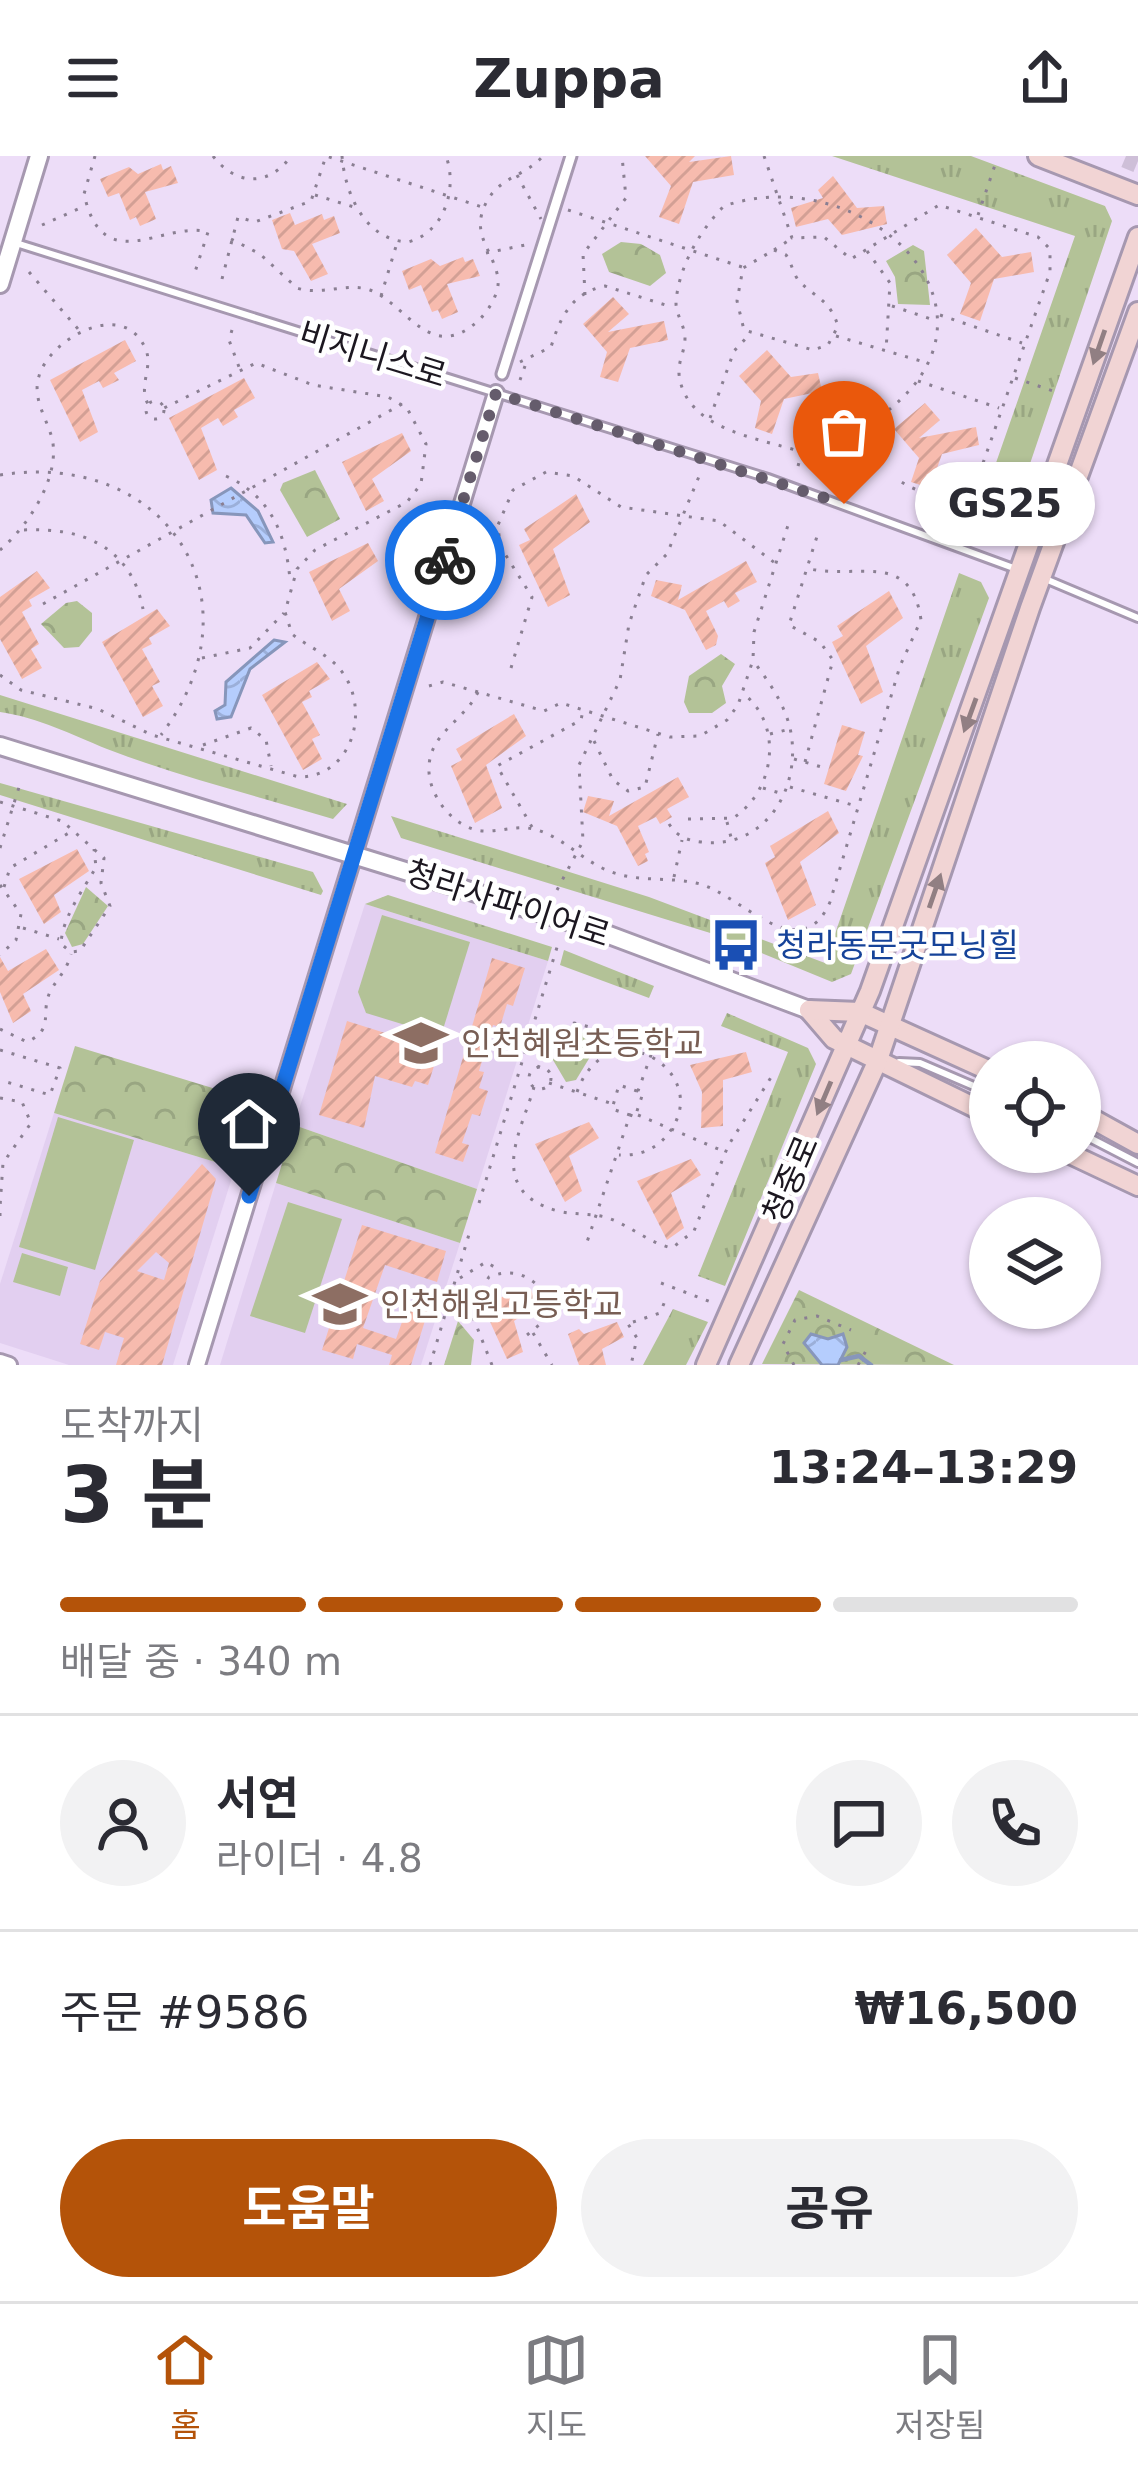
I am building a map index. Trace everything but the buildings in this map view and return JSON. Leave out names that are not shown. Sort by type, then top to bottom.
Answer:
[{"type":"main road","points":[[1046,159],[1081,156]]},
{"type":"main road","points":[[1046,159],[1138,195]]},
{"type":"main road","name":"청중로","points":[[706,1365],[870,991],[1138,237]]},
{"type":"main road","points":[[1042,578],[1138,312]]},
{"type":"main road","name":"청중로","points":[[740,1365],[878,1060],[1042,578]]},
{"type":"main road","points":[[809,1010],[860,1012],[969,1061]]},
{"type":"main road","name":"청라사파이어로","points":[[809,1010],[846,1046],[969,1104]]},
{"type":"main road","points":[[1101,1124],[1138,1144]]},
{"type":"main road","points":[[1101,1169],[1138,1186]]},
{"type":"street","points":[[502,374],[571,156]]},
{"type":"street","points":[[0,284],[6,240],[34,157]]},
{"type":"street","points":[[197,1365],[496,393]]},
{"type":"street","name":"청라사파이어로","points":[[0,746],[639,945],[809,1010]]},
{"type":"street","points":[[0,1362],[9,1365]]},
{"type":"lane","name":"비지니스로","points":[[6,240],[782,483],[1138,618]]},
{"type":"lane","points":[[940,1048],[969,1067]]},
{"type":"lane","points":[[878,1060],[920,1064],[969,1084]]},
{"type":"lane","points":[[1101,1144],[1138,1163]]},
{"type":"path","points":[[95,156],[84,182],[87,205],[109,233],[129,243],[152,241],[186,226],[208,232],[194,275]]},
{"type":"path","points":[[213,156],[229,172],[247,180],[266,178],[291,156]]},
{"type":"path","points":[[222,279],[238,217],[255,222],[310,202],[326,156],[484,207]]},
{"type":"path","points":[[342,159],[358,208],[373,229],[398,242],[417,240],[433,229],[448,195],[446,156]]},
{"type":"path","points":[[231,238],[260,254],[297,288],[319,292],[362,288],[381,296],[424,331],[442,335],[470,327],[484,315],[498,288],[480,232],[484,207],[496,188],[543,156]]},
{"type":"path","points":[[585,295],[582,259],[626,198],[622,156]]},
{"type":"path","points":[[764,156],[792,238]]},
{"type":"path","points":[[978,215],[996,162]]},
{"type":"path","points":[[758,179],[778,171]]},
{"type":"path","points":[[484,253],[546,236],[517,173]]},
{"type":"path","points":[[313,194],[358,208]]},
{"type":"path","points":[[736,195],[692,251],[676,308],[685,337],[681,382],[691,403],[709,420],[802,452],[798,466]]},
{"type":"path","points":[[42,225],[87,205]]},
{"type":"path","points":[[749,334],[736,302],[743,268],[792,238],[824,237],[851,259],[939,205],[1038,237],[1050,250],[1050,272],[982,466],[959,488],[931,497],[897,479]]},
{"type":"path","points":[[555,206],[743,268]]},
{"type":"path","points":[[914,219],[920,229]]},
{"type":"path","points":[[381,296],[398,242]]},
{"type":"path","points":[[749,334],[813,350],[836,336],[838,326],[830,306],[797,280],[786,255],[774,250]]},
{"type":"path","points":[[866,250],[888,274],[886,351]]},
{"type":"path","points":[[28,272],[79,330]]},
{"type":"path","points":[[859,430],[917,380],[926,363],[936,317],[937,285]]},
{"type":"path","points":[[520,380],[526,364],[550,347],[558,318],[585,295],[605,286],[676,308]]},
{"type":"path","points":[[890,306],[1023,344]]},
{"type":"path","points":[[0,550],[22,530],[48,471],[53,442],[38,401],[38,376],[53,350],[79,330],[110,327],[140,341],[146,350],[146,412],[152,419],[238,367],[256,363],[302,382],[374,393],[402,404],[426,444],[415,494],[399,508],[315,550],[290,582]]},
{"type":"path","points":[[232,330],[229,340],[238,367]]},
{"type":"path","points":[[709,420],[734,351],[749,334]]},
{"type":"path","points":[[836,336],[926,363]]},
{"type":"path","points":[[507,358],[526,364]]},
{"type":"path","points":[[1012,377],[1059,393]]},
{"type":"path","points":[[917,380],[1001,409]]},
{"type":"path","points":[[148,404],[156,400],[164,409]]},
{"type":"path","points":[[43,604],[402,404]]},
{"type":"path","points":[[0,475],[48,471],[115,484],[152,509],[175,533],[202,600],[200,658],[188,695],[160,737]]},
{"type":"path","points":[[511,668],[532,597],[498,536],[503,506],[521,482],[538,474],[566,472],[621,507],[719,521],[776,564]]},
{"type":"path","points":[[556,890],[583,842],[577,776],[606,717],[646,575],[667,554],[700,474]]},
{"type":"path","points":[[0,675],[20,690],[98,709],[160,737],[298,777],[317,775],[343,756],[357,726],[346,679],[328,658],[292,634],[285,612],[290,582],[275,518],[226,476]]},
{"type":"path","points":[[430,686],[443,682],[544,711],[560,703],[682,738],[710,732],[733,713],[742,693],[753,660],[754,632],[790,519]]},
{"type":"path","points":[[22,530],[84,535],[123,561],[137,580],[143,609]]},
{"type":"path","points":[[805,762],[833,666],[820,642],[789,628],[819,530]]},
{"type":"path","points":[[478,692],[434,745],[432,788],[443,807],[469,828],[533,829],[618,874],[673,880],[731,896],[781,931],[799,930],[826,910],[900,665],[920,628],[920,613],[910,590],[892,574],[860,569],[832,575],[806,568]]},
{"type":"path","points":[[200,658],[250,648],[285,612]]},
{"type":"path","points":[[670,824],[683,838],[732,841],[762,826],[785,795],[792,758],[790,729],[781,702],[753,660]]},
{"type":"path","points":[[688,818],[726,820],[747,808],[761,788],[768,734],[759,709],[742,693]]},
{"type":"path","points":[[533,829],[497,766],[580,720],[583,710]]},
{"type":"path","points":[[201,746],[251,728],[266,740],[272,768]]},
{"type":"path","points":[[768,734],[790,729]]},
{"type":"path","points":[[593,739],[613,780],[628,791],[645,787],[658,734]]},
{"type":"path","points":[[792,758],[825,768]]},
{"type":"path","points":[[0,848],[20,784]]},
{"type":"path","points":[[788,786],[858,806]]},
{"type":"path","points":[[761,788],[785,795]]},
{"type":"path","points":[[0,802],[55,818],[104,858],[101,884],[110,907],[80,950],[71,952]]},
{"type":"path","points":[[726,820],[732,841]]},
{"type":"path","points":[[0,956],[21,927],[17,901],[2,886],[10,868],[74,830]]},
{"type":"path","points":[[673,880],[683,838]]},
{"type":"path","points":[[61,939],[83,882],[96,867],[94,849]]},
{"type":"path","points":[[21,927],[61,939],[71,952]]},
{"type":"path","points":[[479,1203],[558,944]]},
{"type":"path","points":[[0,1029],[26,1042],[40,1035],[48,1022],[50,994],[71,952]]},
{"type":"path","points":[[530,1075],[553,1034],[580,1022],[655,1044],[638,1091]]},
{"type":"path","points":[[0,1050],[60,1068],[50,1095],[0,1080]]},
{"type":"path","points":[[577,1092],[584,1076],[604,1056],[630,1050],[651,1056],[679,1088],[674,1127],[650,1150],[617,1154]]},
{"type":"path","points":[[538,1068],[549,1072],[549,1082]]},
{"type":"path","points":[[519,1071],[530,1075]]},
{"type":"path","points":[[530,1075],[534,1087],[512,1142],[519,1180],[545,1206],[596,1215],[668,1247],[683,1244],[704,1213],[725,1152],[775,1071]]},
{"type":"path","points":[[534,1087],[549,1082],[613,1104]]},
{"type":"path","points":[[587,1242],[617,1154],[633,1115],[644,1093],[620,1085],[611,1109],[633,1115],[674,1127],[725,1152]]},
{"type":"path","points":[[0,1098],[22,1102],[32,1124],[3,1163],[0,1223]]},
{"type":"path","points":[[430,1365],[470,1231]]},
{"type":"path","points":[[456,1278],[486,1262],[502,1273],[529,1277],[558,1310]]},
{"type":"path","points":[[470,1271],[482,1284]]},
{"type":"path","points":[[491,1365],[469,1317],[471,1298],[482,1284],[502,1273]]},
{"type":"path","points":[[661,1283],[711,1302]]},
{"type":"path","points":[[631,1323],[660,1313],[665,1301]]},
{"type":"path","points":[[552,1365],[530,1334],[558,1310],[596,1302],[613,1306],[631,1323],[638,1344],[631,1365]]},
{"type":"path","points":[[794,1365],[783,1344],[795,1320],[818,1316],[851,1330]]},
{"type":"path","points":[[858,1365],[867,1348]]},
{"type":"shaded area","name":"인천혜원초등학교","points":[[365,904],[548,961],[477,1189],[294,1125]]},
{"type":"shaded area","points":[[54,1113],[235,1168],[173,1365],[69,1365],[0,1343],[0,1284]]},
{"type":"shaded area","name":"인천해원고등학교","points":[[276,1183],[460,1243],[421,1365],[220,1365]]},
{"type":"green space","points":[[832,156],[971,156],[1105,206],[1112,221],[1010,523],[990,532],[974,526],[1075,236]]},
{"type":"green space","points":[[621,242],[641,244],[660,255],[666,273],[650,286],[609,272],[602,254]]},
{"type":"green space","points":[[913,245],[924,251],[930,305],[898,304],[895,277],[886,261]]},
{"type":"green space","points":[[315,470],[340,519],[307,537],[280,490],[283,483]]},
{"type":"green space","points":[[959,573],[981,582],[989,598],[851,974],[832,982],[720,936],[401,838],[391,816],[649,897],[825,963]]},
{"type":"green space","points":[[77,601],[92,613],[92,631],[79,647],[64,648],[41,624],[66,603]]},
{"type":"green space","points":[[721,654],[735,664],[722,686],[726,703],[712,713],[689,713],[684,702],[689,676]]},
{"type":"green space","points":[[0,695],[347,804],[333,819],[163,769],[42,722],[0,712]]},
{"type":"green space","points":[[0,783],[313,872],[323,891],[321,895],[0,795]]},
{"type":"green space","points":[[86,887],[108,906],[83,944],[72,947],[65,933]]},
{"type":"green space","points":[[388,895],[552,947],[548,961],[365,904]]},
{"type":"green space","points":[[382,915],[470,942],[441,1036],[366,1013],[358,992]]},
{"type":"green space","points":[[564,950],[654,986],[649,998],[560,965]]},
{"type":"green space","points":[[727,1013],[808,1048],[816,1064],[725,1286],[698,1276],[788,1052],[721,1026]]},
{"type":"green space","points":[[580,1031],[593,1040],[593,1052],[576,1080],[566,1082],[553,1060],[561,1040]]},
{"type":"green space","points":[[75,1046],[255,1101],[235,1168],[54,1113]]},
{"type":"green space","points":[[58,1117],[134,1140],[95,1270],[19,1247]]},
{"type":"green space","points":[[294,1125],[477,1189],[460,1243],[276,1183]]},
{"type":"green space","points":[[288,1202],[342,1219],[305,1333],[250,1316]]},
{"type":"green space","points":[[22,1253],[68,1267],[60,1296],[13,1282]]},
{"type":"green space","points":[[799,1290],[954,1365],[762,1364]]},
{"type":"green space","points":[[673,1309],[708,1322],[686,1365],[643,1365]]},
{"type":"green space","points":[[458,1321],[474,1340],[471,1365],[444,1365]]},
{"type":"water","points":[[231,488],[258,511],[273,542],[265,543],[246,515],[213,513],[211,500]]},
{"type":"water","points":[[274,640],[285,642],[250,669],[231,717],[217,719],[215,711],[225,705],[226,682]]},
{"type":"water","points":[[811,1334],[828,1339],[843,1334],[847,1347],[838,1365],[822,1365],[804,1343]]},
{"type":"waterway","points":[[841,1360],[859,1356],[871,1365]]},
{"type":"tunnel","points":[[1126,156],[1138,161]]},
{"type":"way so far","points":[[445,560],[496,393],[844,504]]},
{"type":"place","name":"GS25","points":[[844,504]]},
{"type":"place","name":"청라동문굿모닝힐","points":[[736,945]]},
{"type":"place","name":"인천혜원초등학교","points":[[421,1043]]},
{"type":"place","name":"인천해원고등학교","points":[[340,1304]]},
{"type":"route","points":[[249,1196],[445,560]]}]
